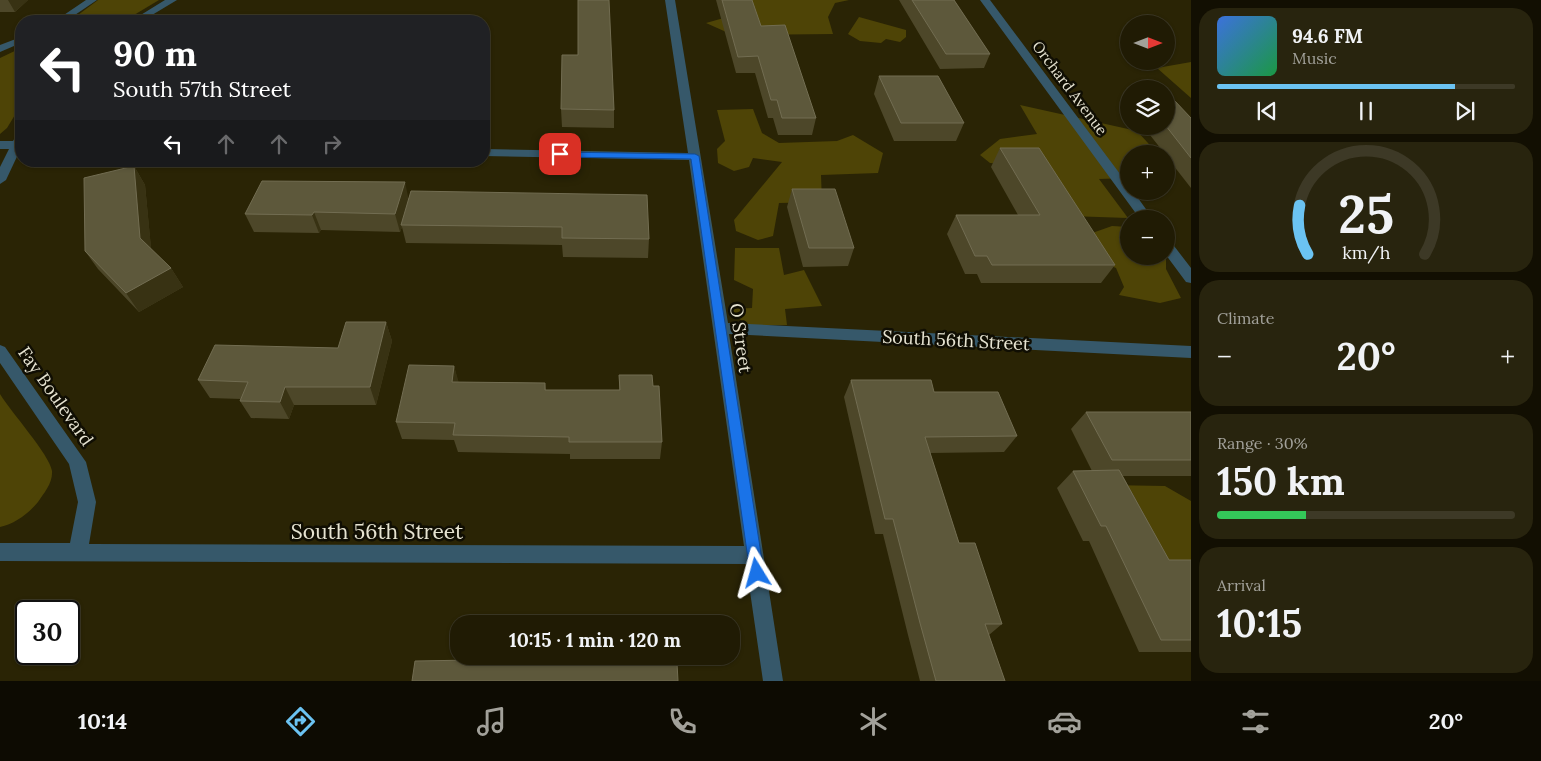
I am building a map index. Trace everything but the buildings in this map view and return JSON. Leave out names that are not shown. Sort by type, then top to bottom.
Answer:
[{"type":"street","points":[[69,15],[92,0]]},
{"type":"street","points":[[146,15],[172,0]]},
{"type":"street","name":"O Street","points":[[670,0],[773,681]]},
{"type":"street","name":"Orchard Avenue","points":[[985,0],[1140,210]]},
{"type":"street","points":[[0,49],[15,43]]},
{"type":"street","points":[[0,145],[15,143]]},
{"type":"street","points":[[0,180],[15,152]]},
{"type":"street","points":[[490,153],[695,156]]},
{"type":"street","points":[[1175,257],[1191,278]]},
{"type":"street","name":"South 56th Street","points":[[721,328],[1191,352]]},
{"type":"street","name":"Fay Boulevard","points":[[0,351],[77,462],[87,502],[78,552]]},
{"type":"street","name":"South 56th Street","points":[[0,552],[754,555]]},
{"type":"shaded area","points":[[98,0],[159,0],[134,15],[78,15]]},
{"type":"shaded area","points":[[748,0],[849,0],[835,3],[828,17],[833,34],[733,35],[706,23],[752,10]]},
{"type":"shaded area","points":[[859,17],[906,30],[906,37],[900,42],[886,39],[881,43],[860,41],[848,34]]},
{"type":"shaded area","points":[[15,51],[15,115],[7,128],[0,134],[0,58]]},
{"type":"shaded area","points":[[1191,62],[1191,98],[1175,84],[1175,80],[1171,80],[1159,70],[1175,70],[1175,65]]},
{"type":"shaded area","points":[[1020,105],[1120,127],[1120,135],[1141,135],[1150,145],[1120,145],[1120,178],[1099,179],[1122,210],[1120,210],[1120,218],[1069,216],[1030,165],[990,163],[980,155],[1000,139],[1037,134]]},
{"type":"shaded area","points":[[753,109],[762,133],[779,143],[837,141],[853,135],[883,153],[878,173],[821,175],[822,202],[779,203],[773,236],[758,240],[736,231],[734,220],[782,162],[753,158],[749,167],[734,171],[718,163],[717,149],[725,141],[717,110]]},
{"type":"shaded area","points":[[1112,226],[1120,226],[1120,265],[1166,265],[1166,269],[1181,298],[1160,303],[1119,295],[1124,287],[1116,268],[1098,260],[1081,237]]},
{"type":"shaded area","points":[[735,248],[779,248],[784,275],[804,270],[822,306],[785,309],[787,325],[745,325],[731,309],[752,308],[753,289],[734,280]]},
{"type":"shaded area","points":[[0,394],[50,464],[52,475],[50,484],[43,495],[26,514],[6,526],[0,527]]},
{"type":"shaded area","points":[[1107,485],[1165,486],[1191,501],[1191,581],[1137,541]]},
{"type":"route","points":[[560,154],[695,156],[757,573]]}]
